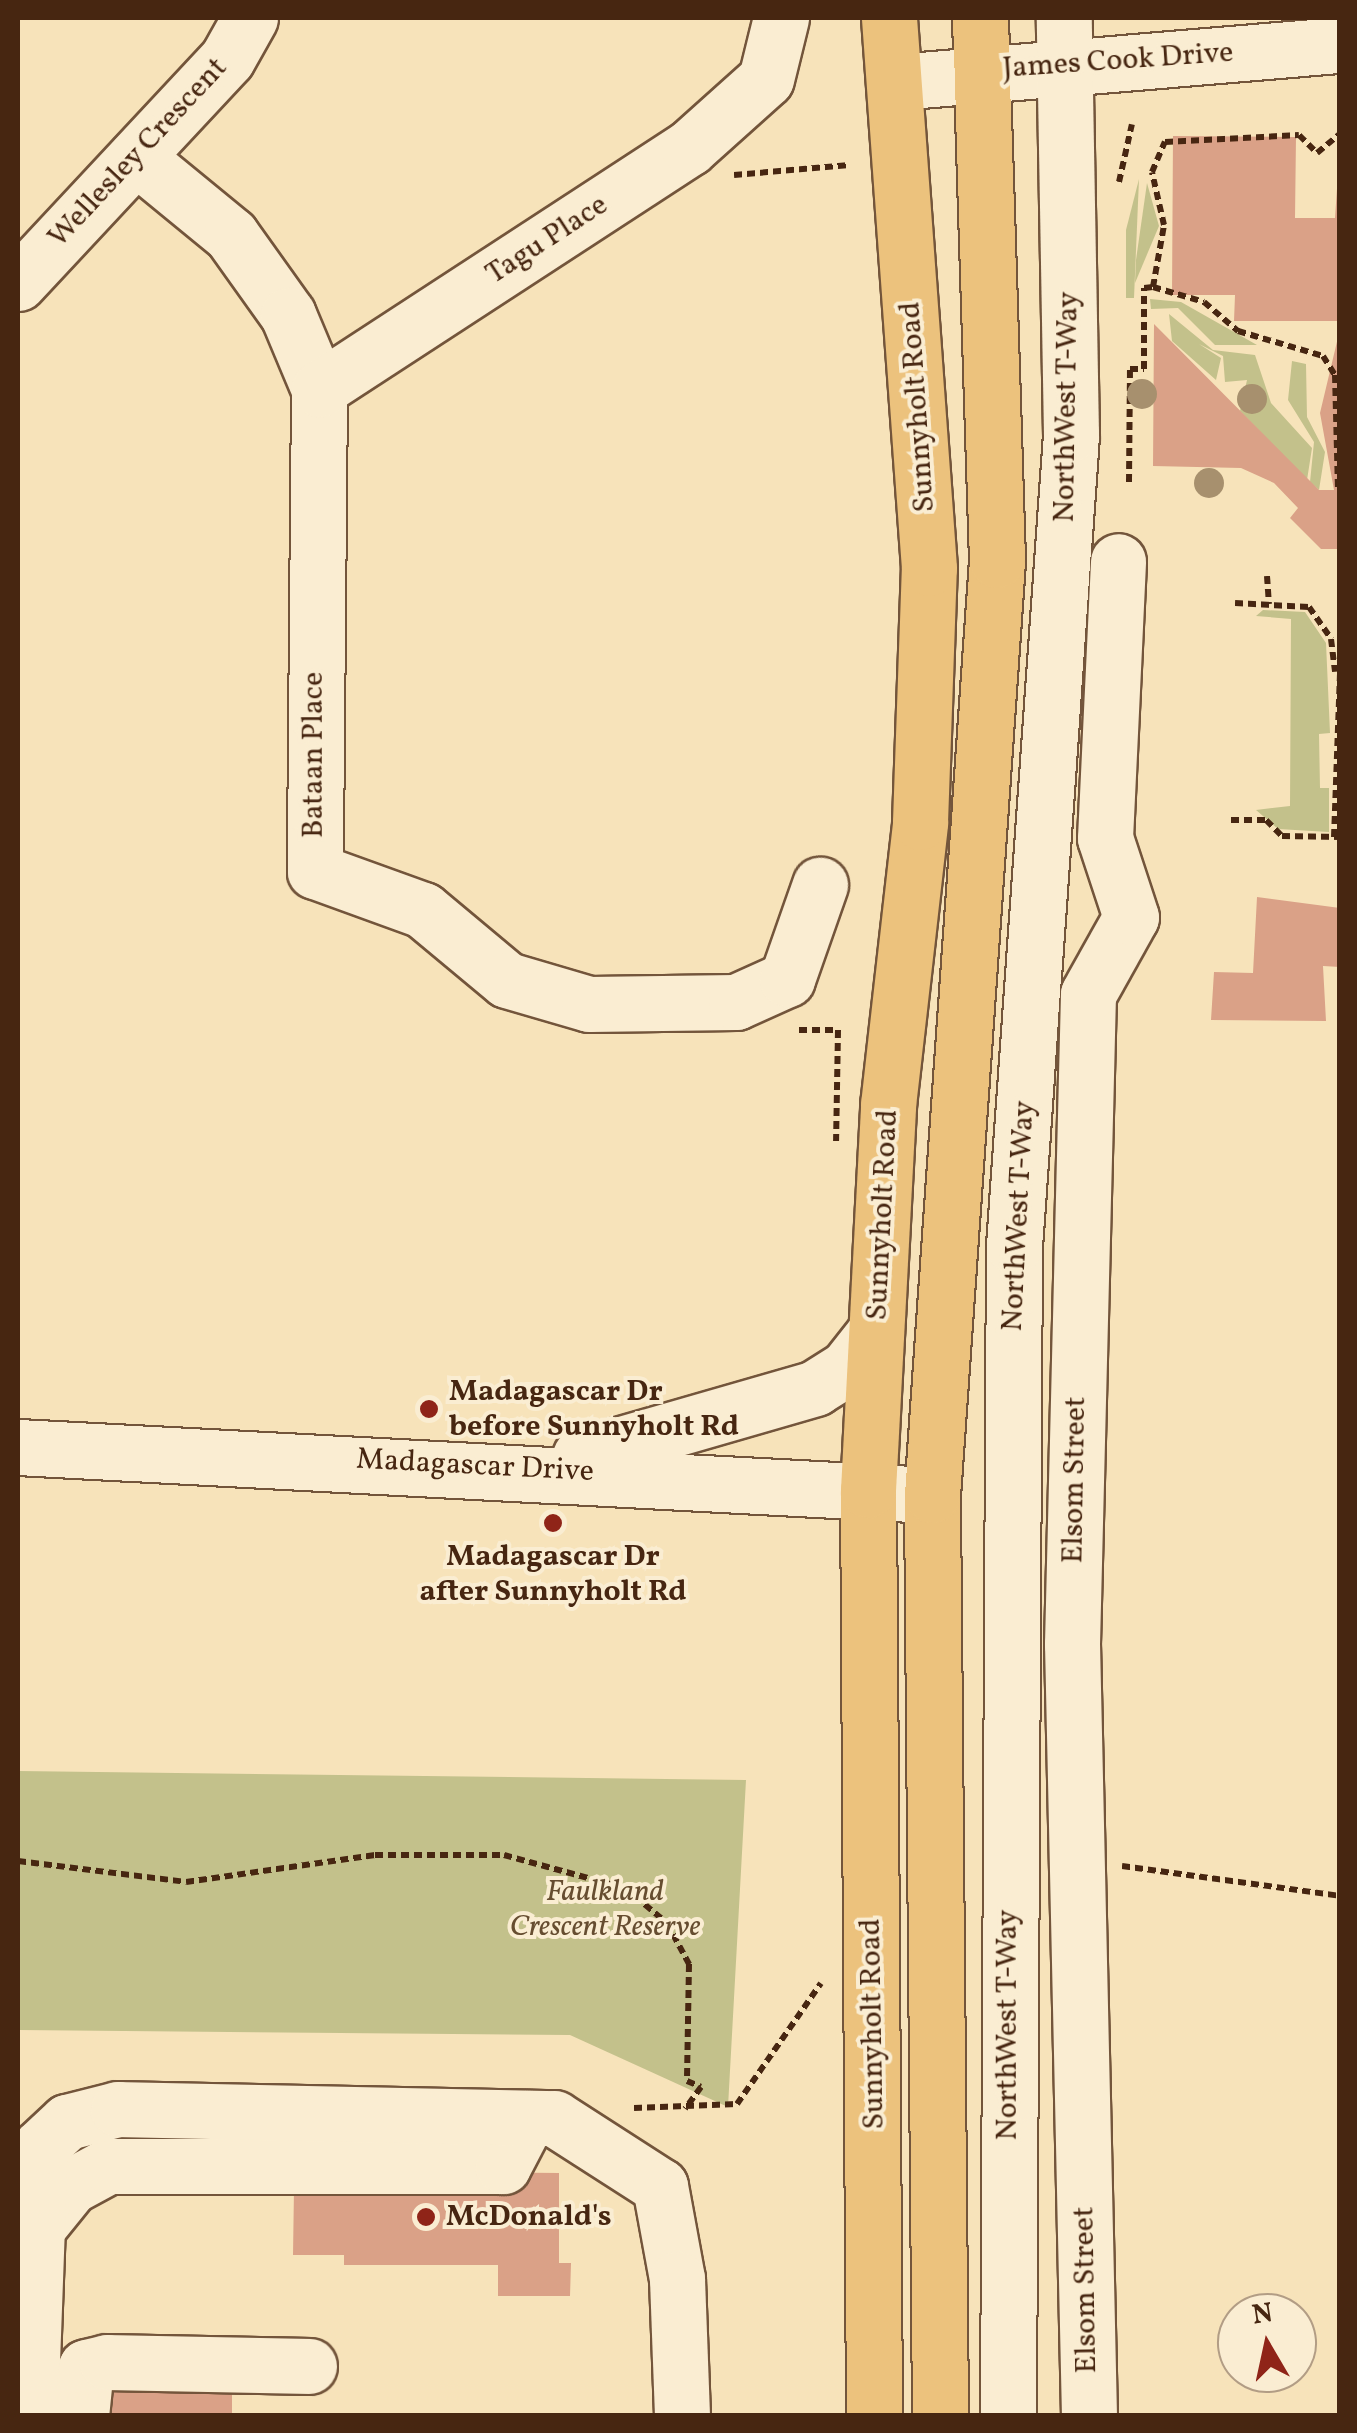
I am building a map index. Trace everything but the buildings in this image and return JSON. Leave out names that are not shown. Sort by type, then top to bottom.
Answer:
[{"type":"main road","name":"Sunnyholt Road","points":[[874,2416],[868,1490],[888,1105],[920,822],[929,568],[897,82],[889,18]]},
{"type":"main road","points":[[940,2416],[932,1495],[998,560],[980,18]]},
{"type":"street","name":"Wellesley Crescent","points":[[18,284],[227,59],[250,18]]},
{"type":"street","name":"Tagu Place","points":[[318,389],[689,148],[766,79],[781,18]]},
{"type":"street","name":"James Cook Drive","points":[[897,82],[984,71],[1066,40],[1340,44]]},
{"type":"street","name":"NorthWest T-Way","points":[[1008,2416],[1014,1264],[1071,434],[1066,40]]},
{"type":"street","name":"Bataan Place","points":[[136,158],[231,235],[288,315],[318,389],[315,871],[423,910],[507,980],[588,1004],[736,1002],[787,979],[820,885]]},
{"type":"street","name":"Elsom Street","points":[[1089,2416],[1072,1625],[1088,994],[1131,917],[1104,838],[1118,561]]},
{"type":"street","points":[[529,1469],[815,1388],[846,1369],[876,1331]]},
{"type":"street","name":"Madagascar Drive","points":[[18,1447],[529,1469],[932,1495]]},
{"type":"street","points":[[30,2416],[40,2147],[51,2133],[118,2108],[554,2118],[660,2186],[677,2279],[682,2416]]},
{"type":"street","points":[[38,2209],[108,2166],[503,2166],[528,2118]]},
{"type":"street","points":[[81,2416],[86,2367],[106,2362],[309,2366]]},
{"type":"path","points":[[1153,287],[1164,226],[1152,172],[1165,142],[1299,135],[1318,153],[1340,134]]},
{"type":"path","points":[[689,148],[718,175],[812,174],[861,162],[862,178]]},
{"type":"path","points":[[1129,482],[1130,368],[1144,368],[1144,288],[1153,287],[1204,302],[1238,331],[1323,356],[1335,375],[1338,490]]},
{"type":"path","points":[[1267,576],[1269,604]]},
{"type":"path","points":[[1231,820],[1266,820],[1282,836],[1337,837],[1338,673],[1319,616],[1269,604],[1234,603]]},
{"type":"path","points":[[736,1002],[744,1030],[838,1030],[831,1135],[851,1156]]},
{"type":"path","points":[[18,1861],[186,1882],[375,1855],[504,1855],[625,1888],[668,1924],[689,1964],[688,2081],[701,2087],[685,2109],[737,2104],[828,1974]]},
{"type":"path","points":[[1077,1859],[1340,1896]]},
{"type":"green space","points":[[1139,179],[1134,298],[1126,298],[1126,230]]},
{"type":"green space","points":[[1147,183],[1159,226],[1135,283],[1136,260]]},
{"type":"green space","points":[[1150,299],[1181,302],[1257,345],[1215,345],[1178,308],[1151,309]]},
{"type":"green space","points":[[1169,314],[1213,350],[1255,355],[1271,403],[1312,448],[1307,480],[1240,411],[1247,380],[1225,382],[1223,356],[1199,344],[1221,358],[1216,380],[1172,341]]},
{"type":"green space","points":[[1292,361],[1306,364],[1307,417],[1325,452],[1319,490],[1310,482],[1314,442],[1288,400]]},
{"type":"green space","points":[[1263,610],[1305,612],[1326,643],[1330,733],[1319,734],[1320,788],[1329,788],[1329,832],[1278,829],[1256,810],[1290,806],[1291,619],[1256,616]]},
{"type":"green space","name":"Faulkland Crescent Reserve","points":[[18,1771],[746,1780],[728,2107],[570,2035],[18,2030]]},
{"type":"place","name":"Madagascar Dr before Sunnyholt Rd","points":[[429,1409]]},
{"type":"place","name":"Madagascar Dr after Sunnyholt Rd","points":[[553,1523]]},
{"type":"place","name":"McDonald's","points":[[426,2217]]}]
